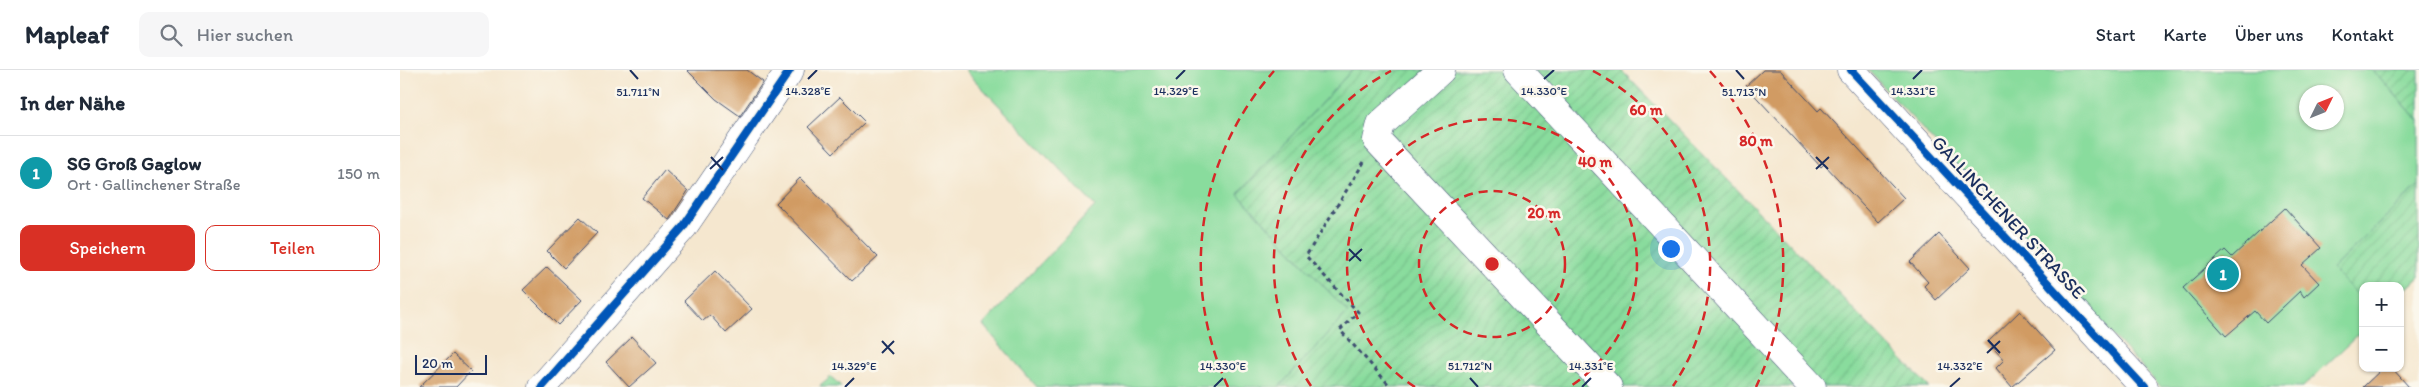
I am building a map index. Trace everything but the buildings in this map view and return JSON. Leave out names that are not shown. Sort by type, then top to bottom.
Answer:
[{"type":"street","points":[[1441,70],[1381,124],[1377,140],[1608,387]]},
{"type":"street","points":[[1518,70],[1812,387]]},
{"type":"street","name":"GALLINCHENER STRASSE","points":[[1851,70],[2144,387]]},
{"type":"street","points":[[542,387],[683,228],[789,71]]},
{"type":"path","points":[[1377,140],[1306,256],[1358,312],[1340,330],[1391,387]]},
{"type":"green space","points":[[965,70],[1352,70],[1238,194],[1348,312],[1279,387],[1037,387],[983,325],[1095,206]]},
{"type":"green space","points":[[1352,70],[1621,70],[1929,387],[1279,387],[1348,312],[1238,194]]},
{"type":"green space","points":[[1868,70],[2373,70],[2419,121],[2419,185],[2332,269],[2359,296],[2359,334],[2303,387],[2160,387]]},
{"type":"green space","points":[[2373,70],[2419,70],[2419,121]]},
{"type":"green space","points":[[2419,185],[2419,277],[2404,291],[2404,282],[2359,282],[2359,296],[2332,269]]},
{"type":"green space","points":[[831,377],[842,387],[819,387]]},
{"type":"cycle path","points":[[542,387],[683,227],[790,70]]},
{"type":"cycle path","points":[[1851,70],[2144,387]]},
{"type":"place","name":"SG Groß Gaglow","points":[[2223,274]]}]
